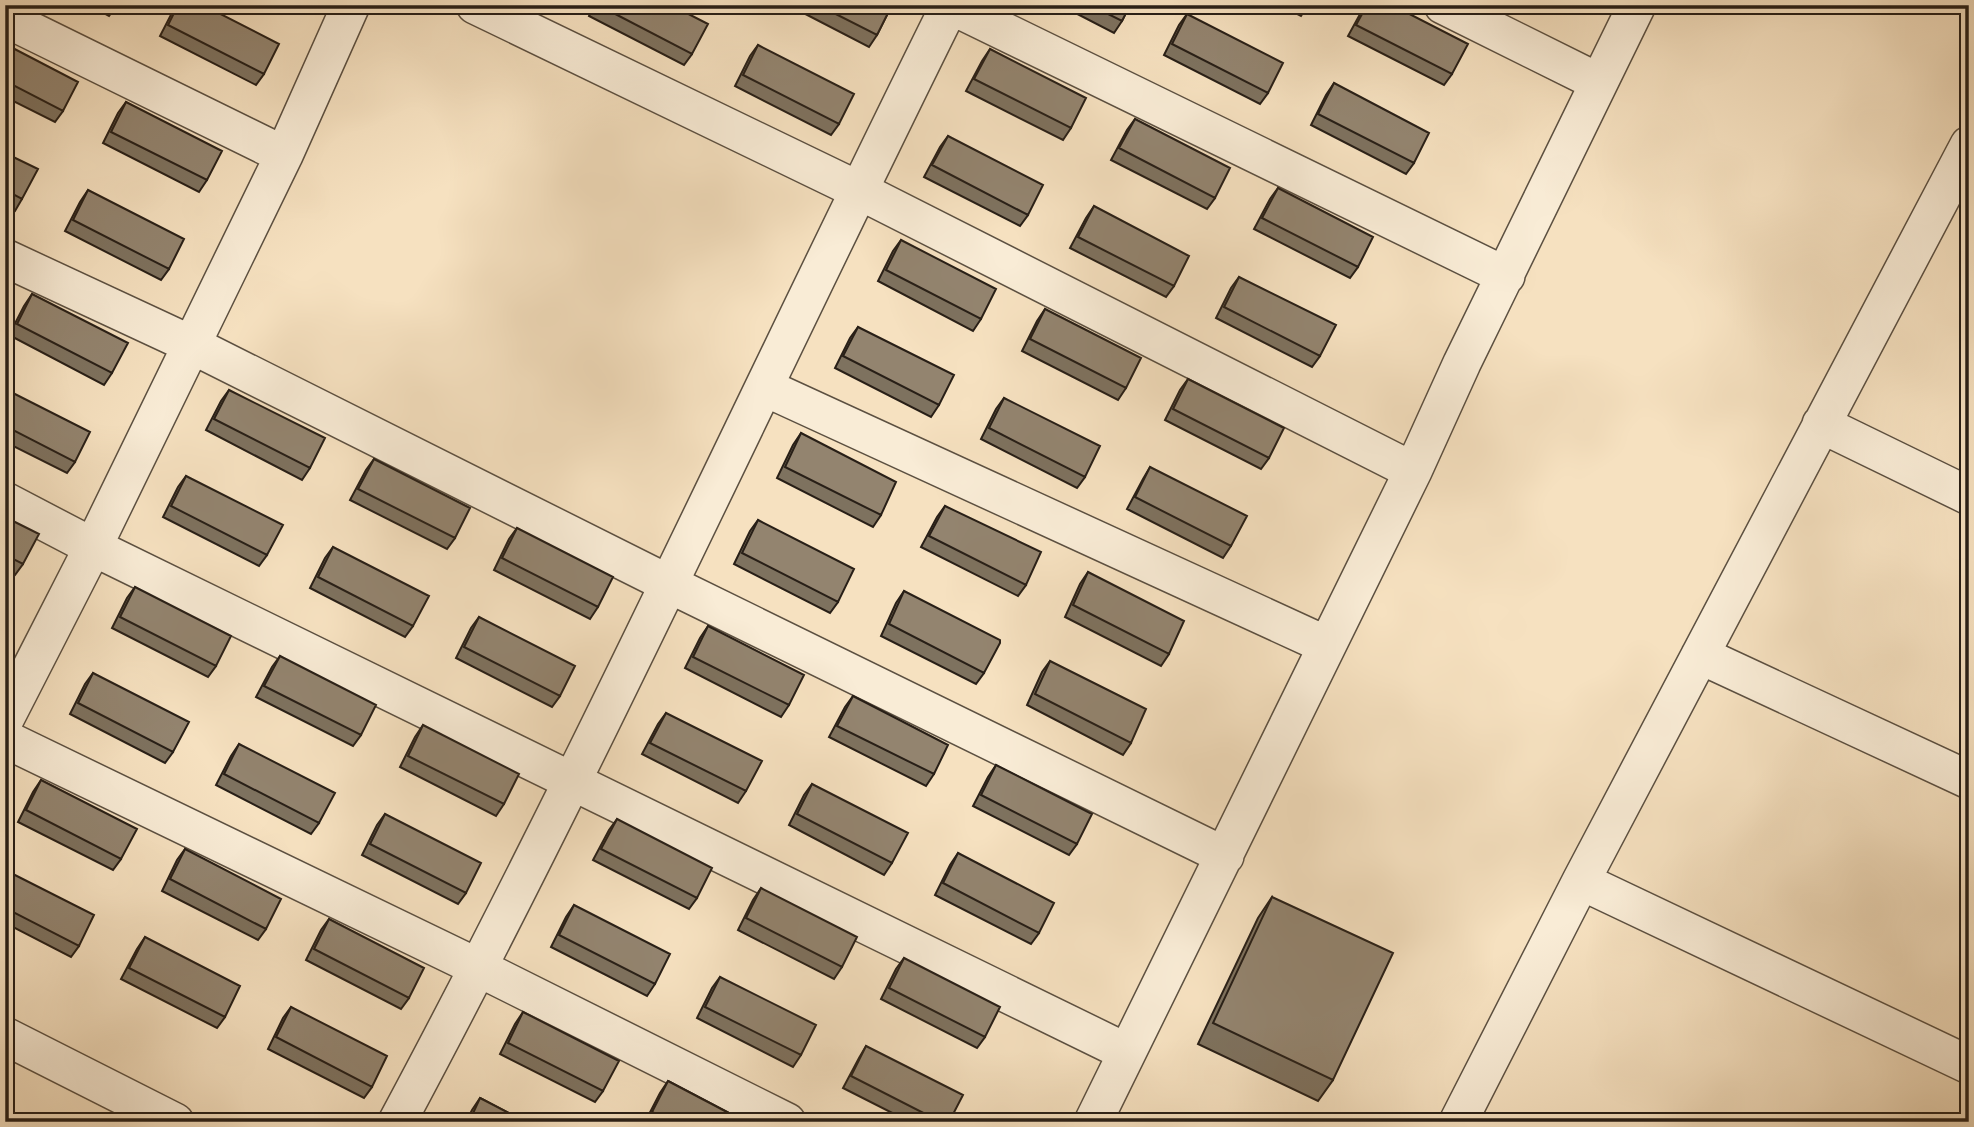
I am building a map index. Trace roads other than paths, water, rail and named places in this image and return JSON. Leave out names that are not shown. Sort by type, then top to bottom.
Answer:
[{"type":"street","points":[[5,719],[93,547],[284,155],[351,5]]},
{"type":"street","points":[[475,5],[858,190],[1413,471]]},
{"type":"street","points":[[397,1122],[479,968],[573,780],[950,5],[1506,276]]},
{"type":"street","points":[[1443,5],[1598,82]]},
{"type":"street","points":[[1093,1122],[1413,471],[1462,363],[1637,5]]},
{"type":"street","points":[[5,18],[284,155]]},
{"type":"street","points":[[1469,1118],[1581,881],[1699,655],[1821,424],[1958,189],[1969,145]]},
{"type":"street","points":[[5,258],[190,344],[667,583],[1225,856]]},
{"type":"street","points":[[764,387],[1326,645]]},
{"type":"street","points":[[1821,424],[1969,496]]},
{"type":"street","points":[[5,500],[93,547],[1126,1052]]},
{"type":"street","points":[[1699,655],[1969,780]]},
{"type":"street","points":[[5,739],[479,968],[787,1122]]},
{"type":"street","points":[[1581,881],[1969,1065]]},
{"type":"street","points":[[5,1036],[175,1122]]}]
